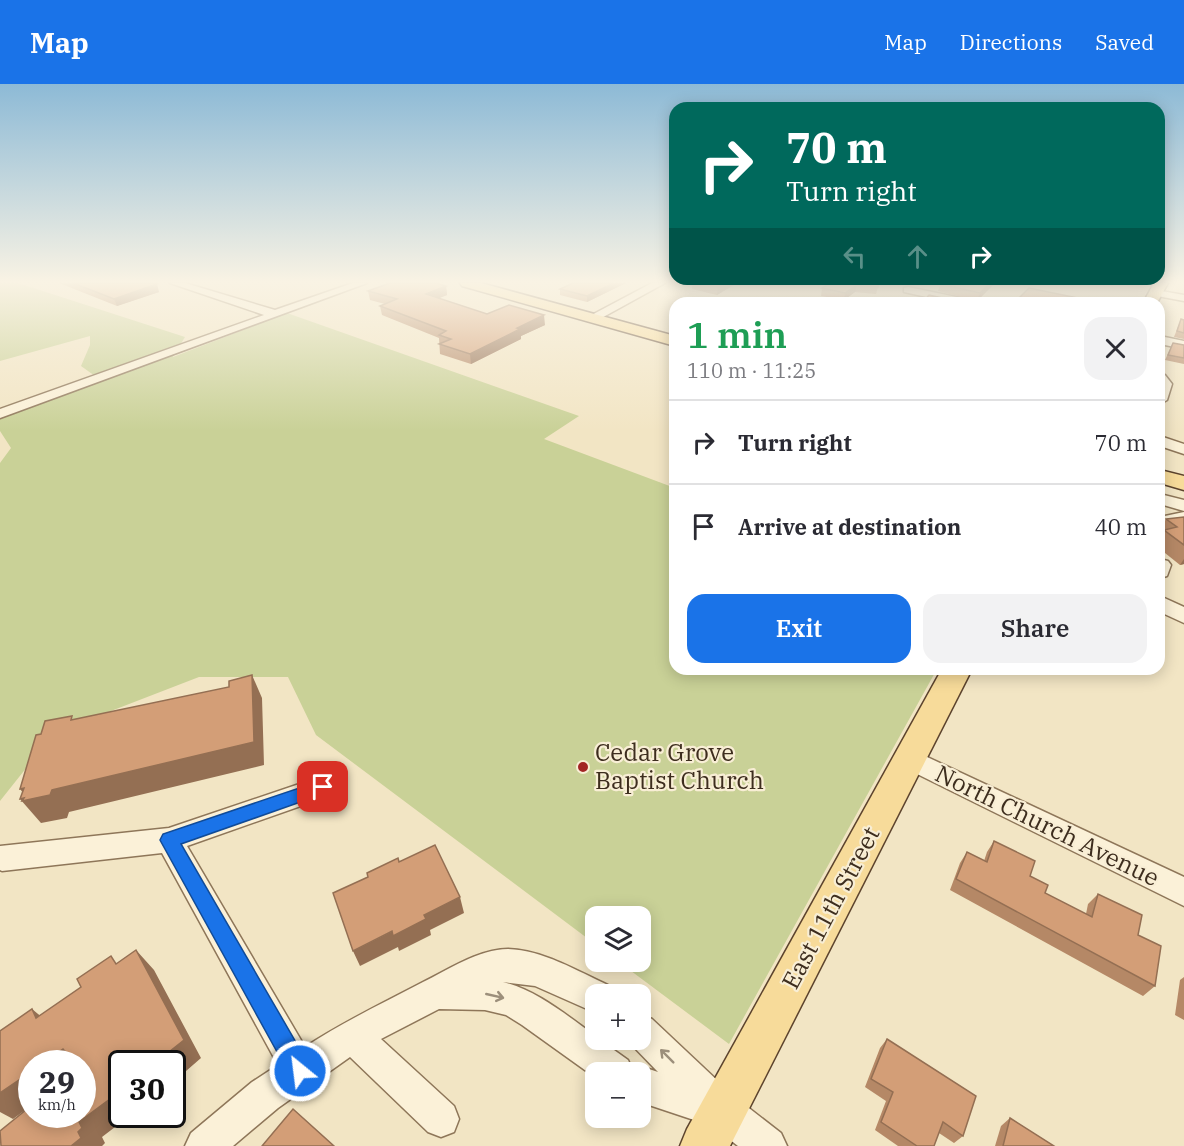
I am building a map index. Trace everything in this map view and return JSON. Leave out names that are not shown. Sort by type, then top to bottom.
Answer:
[{"type":"main road","points":[[647,333],[669,338]]},
{"type":"main road","points":[[1165,477],[1184,483]]},
{"type":"main road","name":"East 11th Street","points":[[704,1146],[954,675]]},
{"type":"street","points":[[0,414],[223,333]]},
{"type":"street","points":[[1165,341],[1184,345]]},
{"type":"street","points":[[1165,443],[1184,449]]},
{"type":"street","points":[[1165,521],[1184,517]]},
{"type":"street","points":[[1165,606],[1184,616]]},
{"type":"street","name":"North Church Avenue","points":[[910,759],[1184,892]]},
{"type":"street","points":[[2,858],[169,840],[323,787]]},
{"type":"street","points":[[169,840],[300,1071]]},
{"type":"street","points":[[204,1146],[265,1095],[352,1036],[477,972],[507,965],[535,970],[585,992]]},
{"type":"street","points":[[437,993],[485,993],[511,1000],[534,1013],[602,1062]]},
{"type":"street","points":[[352,1036],[441,1119]]},
{"type":"street","points":[[651,1042],[723,1111],[768,1146]]},
{"type":"street","points":[[651,1088],[723,1111]]},
{"type":"green space","points":[[0,333],[171,333],[185,337],[180,345],[95,376],[81,366],[90,345],[90,336],[0,361]]},
{"type":"green space","points":[[236,333],[342,333],[579,416],[544,439],[669,486],[669,675],[934,675],[729,1044],[632,972],[651,972],[651,906],[585,906],[585,937],[316,735],[288,677],[199,677],[54,733],[0,801],[0,463],[11,448],[0,431],[0,418],[174,354],[173,357]]},
{"type":"building","points":[[443,333],[513,333],[470,354],[439,344],[451,339],[439,335]]},
{"type":"building","points":[[1173,343],[1184,345],[1184,358],[1168,355]]},
{"type":"building","points":[[1184,517],[1184,545],[1165,531],[1177,527],[1166,519]]},
{"type":"building","points":[[252,675],[254,742],[52,790],[50,795],[22,801],[24,798],[20,799],[24,788],[20,789],[36,735],[41,734],[45,721],[72,716],[71,720],[229,687],[229,681]]},
{"type":"building","points":[[994,841],[1035,861],[1030,876],[1048,885],[1045,893],[1092,917],[1098,894],[1142,915],[1138,935],[1161,946],[1155,986],[956,879],[967,852],[987,862]]},
{"type":"building","points":[[435,845],[460,897],[424,915],[426,919],[393,936],[392,931],[353,951],[333,893],[368,877],[367,873],[398,858],[399,862]]},
{"type":"building","points":[[136,950],[184,1040],[172,1050],[108,1050],[108,1100],[96,1109],[96,1050],[18,1050],[18,1081],[0,1093],[0,1031],[32,1009],[36,1018],[81,987],[77,979],[111,956],[116,964]]},
{"type":"building","points":[[887,1039],[976,1096],[963,1136],[943,1122],[934,1146],[917,1146],[881,1122],[893,1092],[871,1079]]},
{"type":"building","points":[[293,1109],[334,1146],[262,1146]]},
{"type":"building","points":[[18,1116],[18,1128],[82,1128],[78,1132],[81,1138],[71,1146],[1,1146],[0,1131]]},
{"type":"building","points":[[1010,1118],[1054,1146],[1003,1146]]},
{"type":"place","name":"Cedar Grove Baptist Church","points":[[583,767]]},
{"type":"route","points":[[300,1071],[169,840],[323,787]]}]
